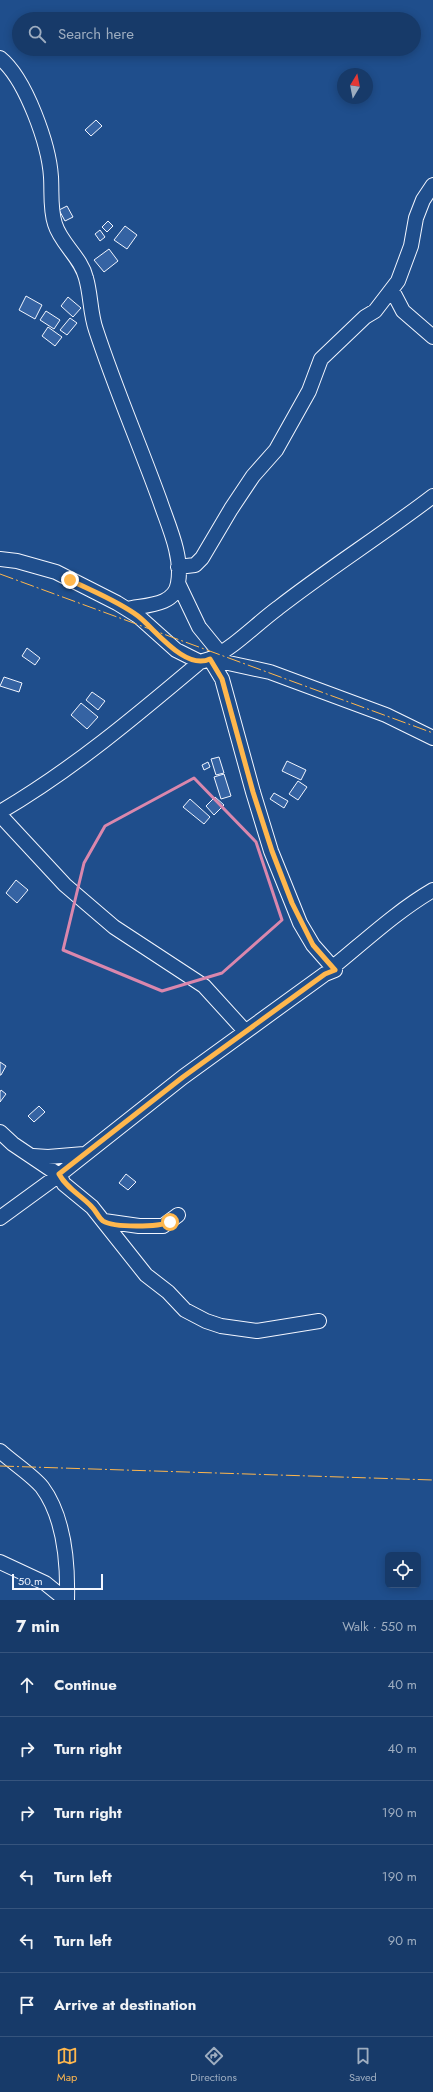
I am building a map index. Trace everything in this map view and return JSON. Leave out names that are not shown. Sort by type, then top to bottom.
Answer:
[{"type":"street","points":[[0,58],[16,79],[40,126],[50,166],[50,197],[55,224],[86,278],[95,329],[146,462],[170,531],[178,567],[178,583],[175,592],[170,598],[162,602],[127,609]]},
{"type":"street","points":[[178,567],[195,565],[206,552],[230,509],[253,476],[276,450],[309,391],[322,359],[343,336],[365,317],[374,312],[392,290],[398,281],[410,246],[418,212],[423,200],[433,185]]},
{"type":"street","points":[[392,290],[403,311],[433,337]]},
{"type":"street","points":[[0,812],[40,788],[79,761],[210,658],[433,496]]},
{"type":"street","points":[[0,559],[17,561],[56,572],[138,616],[176,650],[270,672],[386,715],[433,738]]},
{"type":"street","points":[[178,583],[199,627],[210,658],[222,679],[255,799],[272,851],[292,903],[313,945],[335,970]]},
{"type":"street","points":[[0,815],[65,885],[114,927],[204,986],[245,1031]]},
{"type":"street","points":[[335,970],[333,967],[416,900],[433,890]]},
{"type":"street","points":[[0,1218],[245,1031],[325,974],[335,970]]},
{"type":"street","points":[[0,1132],[13,1144],[59,1174],[64,1184],[82,1198],[104,1221],[146,1275],[168,1292],[185,1310],[206,1321],[221,1326],[257,1331],[319,1321]]},
{"type":"street","points":[[30,1155],[48,1157],[84,1154]]},
{"type":"street","points":[[104,1221],[139,1226],[163,1226],[178,1215]]},
{"type":"street","points":[[0,1451],[41,1487],[51,1503],[63,1537],[67,1566],[67,1600]]},
{"type":"street","points":[[0,1562],[45,1584],[67,1600]]},
{"type":"highlighted area","points":[[194,778],[256,842],[282,920],[222,973],[162,991],[63,950],[84,863],[105,826]]},
{"type":"building","points":[[96,120],[102,126],[91,136],[85,130]]},
{"type":"building","points":[[67,206],[73,217],[65,221],[59,210]]},
{"type":"building","points":[[108,221],[113,226],[107,232],[102,227]]},
{"type":"building","points":[[125,226],[137,235],[127,249],[114,240]]},
{"type":"building","points":[[100,230],[105,237],[100,241],[95,234]]},
{"type":"building","points":[[109,249],[118,261],[104,272],[94,260]]},
{"type":"building","points":[[26,296],[42,305],[35,319],[19,310]]},
{"type":"building","points":[[68,297],[81,308],[73,317],[61,306]]},
{"type":"building","points":[[46,311],[60,320],[54,329],[40,320]]},
{"type":"building","points":[[70,318],[77,323],[67,335],[60,330]]},
{"type":"building","points":[[48,327],[62,337],[55,346],[42,336]]},
{"type":"building","points":[[27,648],[40,658],[35,665],[22,656]]},
{"type":"building","points":[[4,677],[22,683],[19,692],[0,686]]},
{"type":"building","points":[[92,692],[105,701],[98,710],[86,700]]},
{"type":"building","points":[[81,703],[98,717],[87,729],[71,715]]},
{"type":"building","points":[[219,757],[224,773],[216,775],[211,759]]},
{"type":"building","points":[[287,761],[306,770],[301,780],[282,771]]},
{"type":"building","points":[[208,762],[210,767],[204,770],[202,765]]},
{"type":"building","points":[[224,774],[231,796],[221,799],[214,777]]},
{"type":"building","points":[[298,781],[307,787],[298,800],[289,794]]},
{"type":"building","points":[[274,793],[288,801],[284,808],[270,799]]},
{"type":"building","points":[[215,797],[224,805],[214,815],[206,806]]},
{"type":"building","points":[[190,799],[210,817],[204,824],[183,807]]},
{"type":"building","points":[[16,880],[28,890],[17,903],[6,893]]},
{"type":"building","points":[[0,1062],[6,1066],[1,1075],[0,1075]]},
{"type":"building","points":[[1,1090],[6,1094],[0,1102],[0,1092]]},
{"type":"building","points":[[39,1106],[45,1112],[34,1122],[28,1116]]},
{"type":"building","points":[[126,1174],[136,1182],[128,1190],[119,1183]]},
{"type":"power","points":[[0,574],[433,733]]},
{"type":"power","points":[[0,1466],[433,1480]]},
{"type":"route","points":[[70,580],[117,603],[138,616],[161,638],[188,657],[200,662],[210,659],[222,679],[253,792],[272,851],[300,923],[313,945],[335,970],[325,974],[183,1077],[59,1174],[64,1184],[92,1207],[104,1221],[139,1226],[163,1226],[170,1222]]}]
